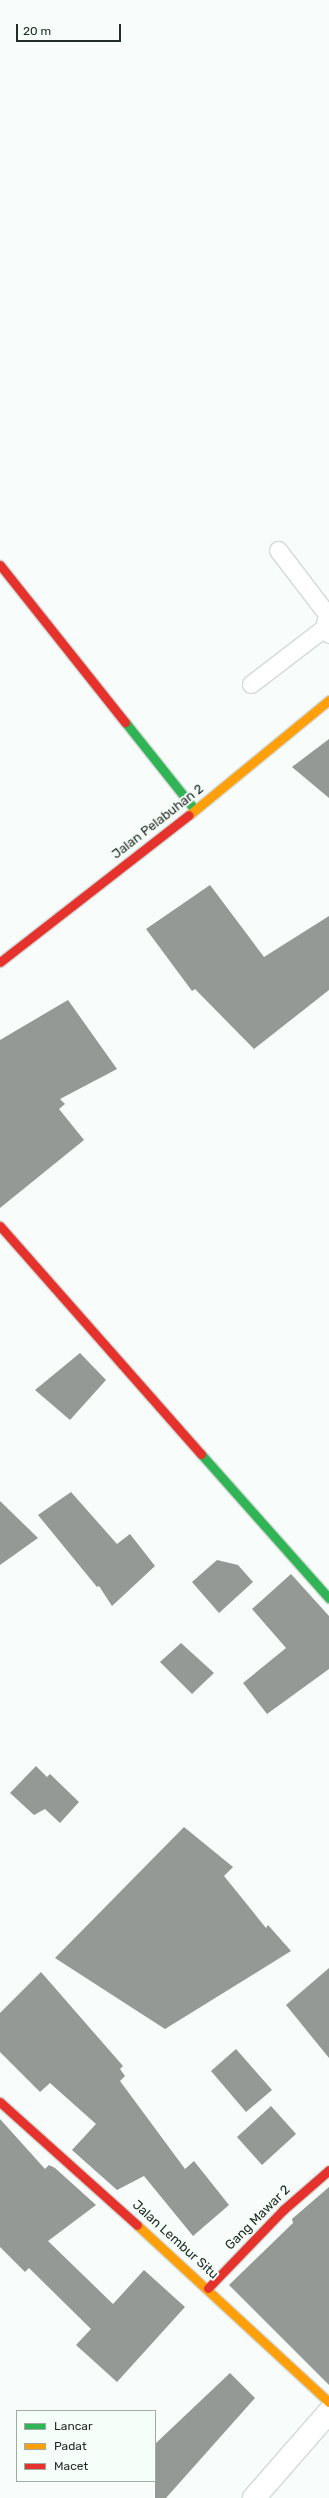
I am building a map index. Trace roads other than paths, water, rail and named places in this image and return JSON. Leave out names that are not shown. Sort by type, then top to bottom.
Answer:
[{"type":"street","points":[[0,565],[195,810]]},
{"type":"street","name":"Jalan Pelabuhan 2","points":[[0,962],[195,810],[329,700]]},
{"type":"street","points":[[0,1226],[329,1598]]},
{"type":"street","name":"Jalan Lembur Situ","points":[[0,2102],[208,2288],[329,2402]]},
{"type":"street","name":"Gang Mawar 2","points":[[208,2288],[283,2210],[329,2170]]},
{"type":"street","points":[[254,2498],[329,2412]]},
{"type":"lane","points":[[250,684],[327,631],[327,614],[278,550]]}]
